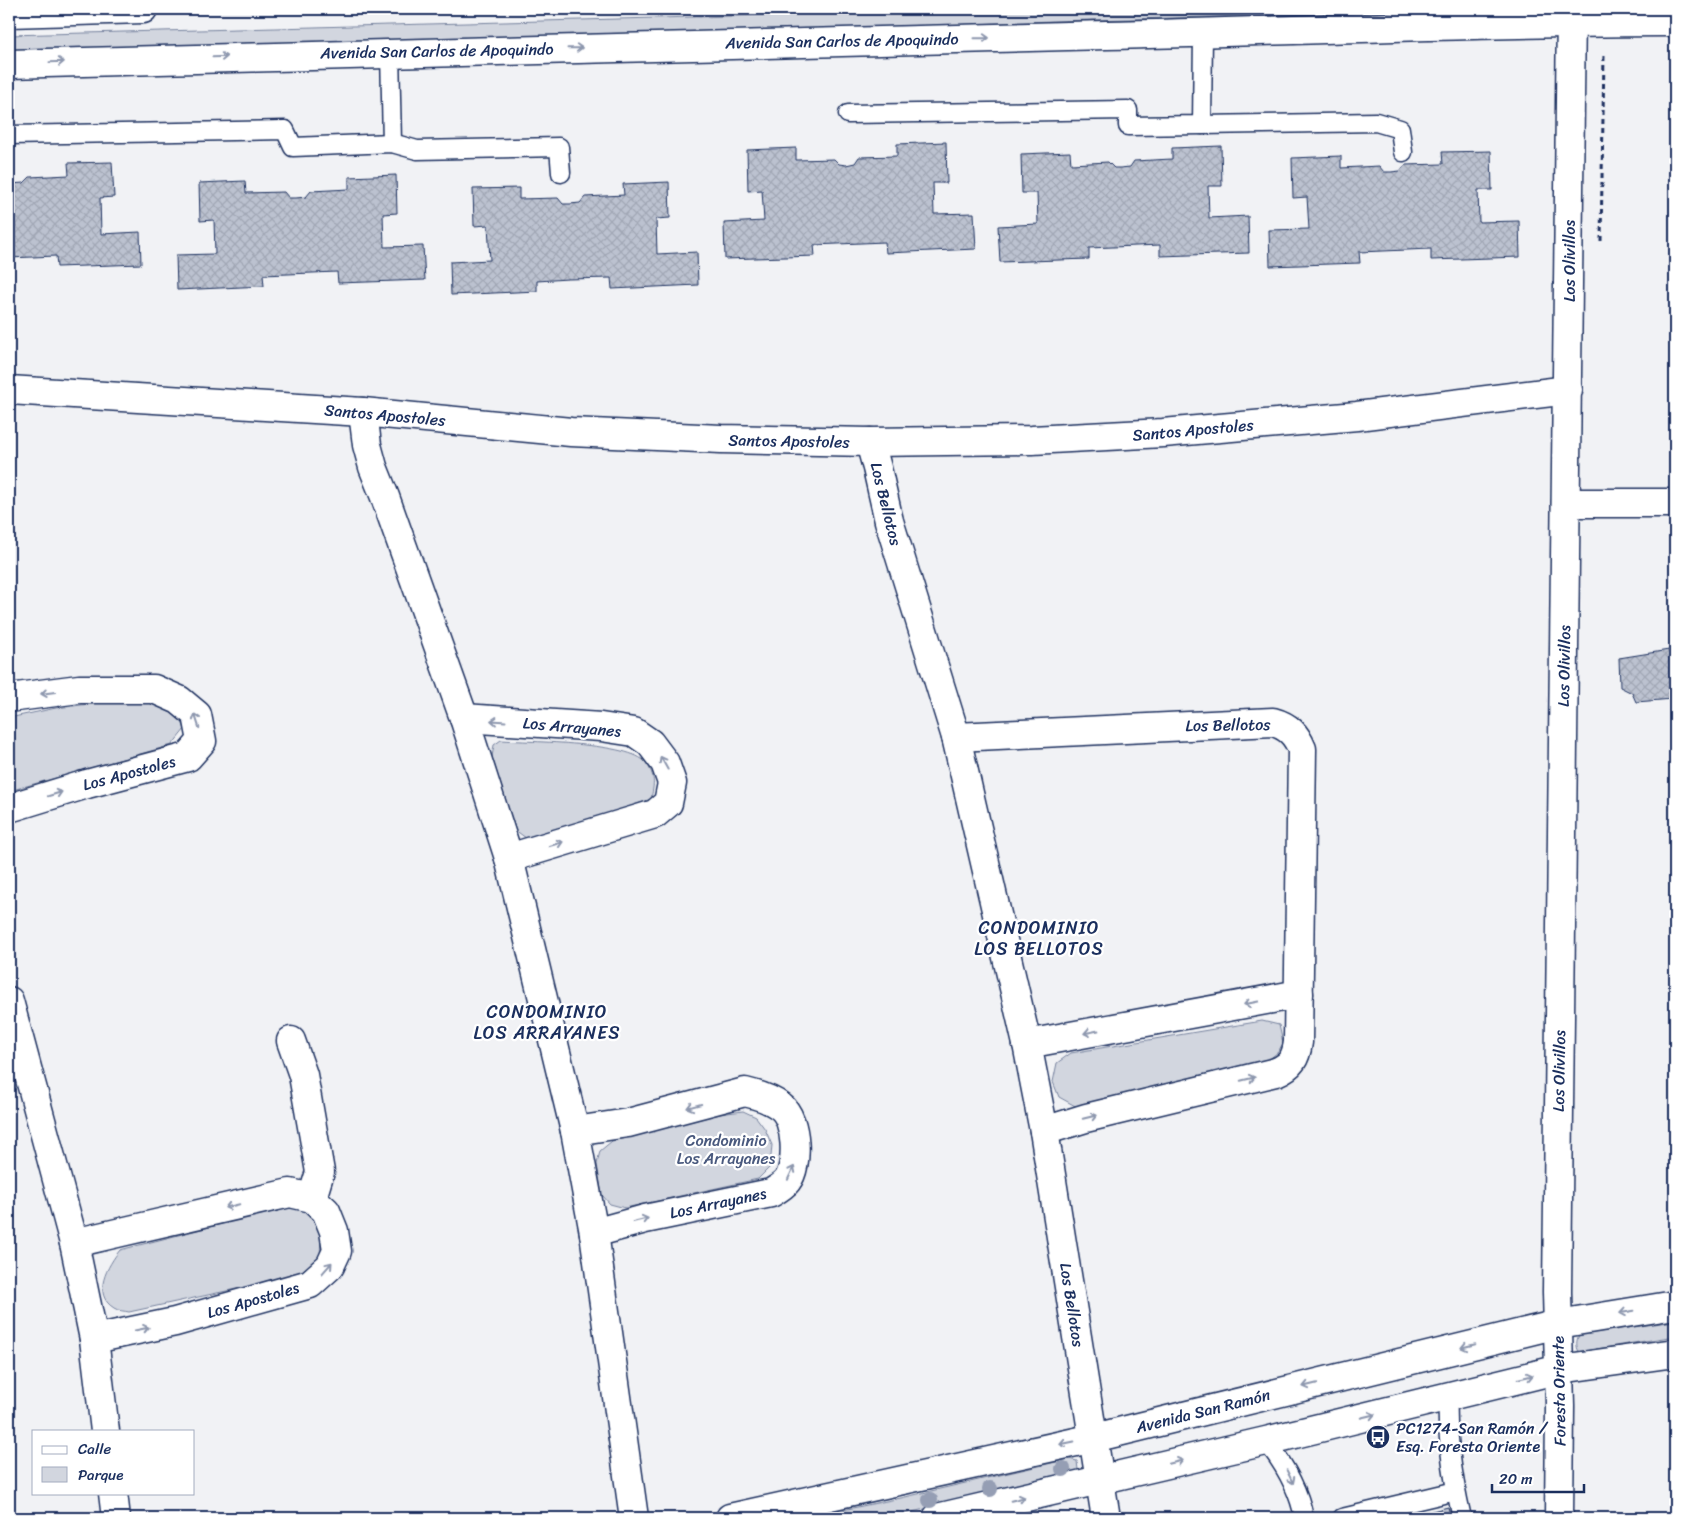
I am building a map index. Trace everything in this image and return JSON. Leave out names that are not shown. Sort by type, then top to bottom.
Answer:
[{"type":"street","points":[[9,13],[143,9]]},
{"type":"street","name":"Avenida San Carlos de Apoquindo","points":[[9,64],[390,52],[1203,33],[1318,19],[1571,15],[1675,22]]},
{"type":"street","name":"Los Olivillos","points":[[1558,1324],[1571,15]]},
{"type":"street","name":"Santos Apostoles","points":[[9,390],[363,412],[571,432],[721,439],[870,442],[1032,440],[1163,433],[1357,416],[1568,390]]},
{"type":"street","points":[[363,412],[372,467],[385,497],[464,718],[509,858],[575,1131],[594,1233],[634,1518]]},
{"type":"street","name":"Los Bellotos","points":[[870,442],[878,468],[889,521],[956,736],[1027,1044],[1044,1131],[1106,1518]]},
{"type":"street","points":[[1566,503],[1675,503]]},
{"type":"street","name":"Los Apostoles","points":[[9,698],[79,689],[154,689],[179,700],[197,715],[202,741],[188,757],[87,784],[9,808]]},
{"type":"street","name":"Los Arrayanes","points":[[464,718],[601,727],[634,732],[650,743],[665,764],[672,783],[668,803],[655,814],[509,858]]},
{"type":"street","name":"Los Bellotos","points":[[956,736],[1266,722],[1282,725],[1288,729],[1299,740],[1303,756],[1296,1054],[1287,1067],[1276,1072],[1086,1118],[1044,1131]]},
{"type":"street","points":[[1027,1044],[1298,994]]},
{"type":"street","points":[[9,1001],[74,1243],[94,1340],[105,1430]]},
{"type":"street","points":[[74,1243],[290,1193],[312,1198],[320,1172],[303,1075],[290,1041]]},
{"type":"street","name":"Los Arrayanes","points":[[575,1131],[628,1123],[745,1092],[761,1096],[783,1108],[794,1131],[795,1165],[787,1182],[771,1193],[645,1219],[594,1233]]},
{"type":"street","name":"Los Apostoles","points":[[94,1340],[175,1322],[310,1284],[330,1266],[337,1251],[334,1231],[326,1211],[312,1198]]},
{"type":"street","name":"Avenida San Ramón","points":[[730,1518],[1094,1438],[1558,1324],[1675,1305]]},
{"type":"street","name":"Foresta Oriente","points":[[1558,1324],[1560,1369],[1559,1518]]},
{"type":"street","points":[[937,1518],[1266,1441],[1560,1369],[1675,1353]]},
{"type":"street","points":[[113,1494],[116,1518]]},
{"type":"lane","points":[[1202,125],[1203,33]]},
{"type":"lane","points":[[390,52],[392,143]]},
{"type":"lane","points":[[848,114],[1128,110],[1128,126],[1376,122],[1400,129],[1403,152]]},
{"type":"lane","points":[[9,135],[285,130],[293,146],[392,143],[417,150],[559,147],[561,173]]},
{"type":"lane","points":[[1448,1396],[1447,1420],[1456,1491],[1462,1518]]},
{"type":"lane","points":[[1266,1441],[1283,1463],[1301,1501],[1304,1518]]},
{"type":"lane","points":[[1342,1518],[1456,1491]]},
{"type":"green space","points":[[1000,9],[1323,9],[1324,14],[1054,21],[428,44],[9,53],[9,35]]},
{"type":"green space","points":[[1329,9],[1543,9],[1329,14]]},
{"type":"green space","points":[[147,702],[177,710],[185,729],[172,745],[9,791],[9,718],[56,708],[98,703]]},
{"type":"green space","points":[[501,740],[578,744],[621,751],[637,756],[646,763],[653,777],[651,799],[547,835],[526,838],[515,830],[492,757],[494,745]]},
{"type":"green space","points":[[1262,1021],[1279,1025],[1283,1043],[1278,1052],[1267,1061],[1077,1107],[1059,1097],[1053,1082],[1057,1063],[1071,1053]]},
{"type":"green space","name":"Condominio Los Arrayanes","points":[[743,1111],[756,1117],[765,1129],[772,1145],[770,1167],[758,1179],[625,1208],[610,1204],[602,1195],[597,1164],[600,1151],[612,1141],[720,1114]]},
{"type":"green space","points":[[295,1205],[315,1217],[321,1232],[320,1258],[310,1273],[129,1312],[114,1308],[107,1302],[104,1295],[104,1279],[111,1263],[120,1250]]},
{"type":"green space","points":[[1675,1321],[1675,1336],[1579,1352],[1577,1348],[1579,1335]]},
{"type":"green space","points":[[1069,1459],[1077,1461],[1078,1470],[1071,1475],[886,1518],[804,1518],[901,1498]]},
{"type":"building","points":[[946,142],[947,183],[933,183],[934,214],[974,213],[976,249],[886,253],[885,242],[814,245],[815,256],[725,259],[724,223],[764,221],[762,190],[748,191],[747,150],[796,148],[796,160],[834,159],[839,164],[846,165],[855,163],[859,157],[897,156],[897,144]]},
{"type":"building","points":[[1221,146],[1222,186],[1208,186],[1209,218],[1248,216],[1249,253],[1160,256],[1160,245],[1089,248],[1089,259],[1000,262],[998,226],[1038,224],[1037,193],[1022,193],[1021,154],[1070,152],[1071,164],[1108,162],[1114,168],[1120,168],[1130,167],[1134,161],[1172,159],[1172,148]]},
{"type":"building","points":[[1491,151],[1492,190],[1478,190],[1479,222],[1519,221],[1520,257],[1431,260],[1431,249],[1359,252],[1360,263],[1270,266],[1269,230],[1309,229],[1307,197],[1293,198],[1292,158],[1341,156],[1341,168],[1379,166],[1384,172],[1391,172],[1400,171],[1405,165],[1443,164],[1442,152]]},
{"type":"building","points":[[112,162],[114,197],[100,198],[101,234],[140,232],[141,264],[57,267],[56,256],[9,258],[9,184],[24,183],[30,177],[69,175],[68,163]]},
{"type":"building","points":[[396,175],[397,213],[383,214],[384,247],[423,246],[425,280],[338,283],[337,272],[263,275],[264,286],[177,290],[176,255],[215,254],[214,220],[200,221],[199,183],[245,181],[246,193],[284,192],[289,198],[296,198],[306,197],[311,191],[349,189],[349,177]]},
{"type":"building","points":[[669,182],[670,218],[656,219],[657,254],[697,252],[698,285],[612,289],[611,278],[568,279],[537,281],[537,291],[451,295],[450,262],[490,260],[488,225],[474,226],[473,189],[519,188],[519,199],[558,198],[563,204],[570,204],[580,203],[585,197],[624,195],[623,184]]},
{"type":"building","points":[[1669,650],[1671,660],[1675,660],[1675,677],[1671,679],[1673,699],[1636,702],[1632,693],[1620,687],[1619,658]]},
{"type":"building","points":[[1448,1507],[1451,1518],[1404,1518]]},
{"type":"place","name":"PC1274-San Ramón / Esq. Foresta Oriente","points":[[1378,1437]]},
{"type":"district","name":"CONDOMINIO LOS BELLOTOS","points":[[1039,938]]},
{"type":"district","name":"CONDOMINIO LOS ARRAYANES","points":[[547,1022]]}]
